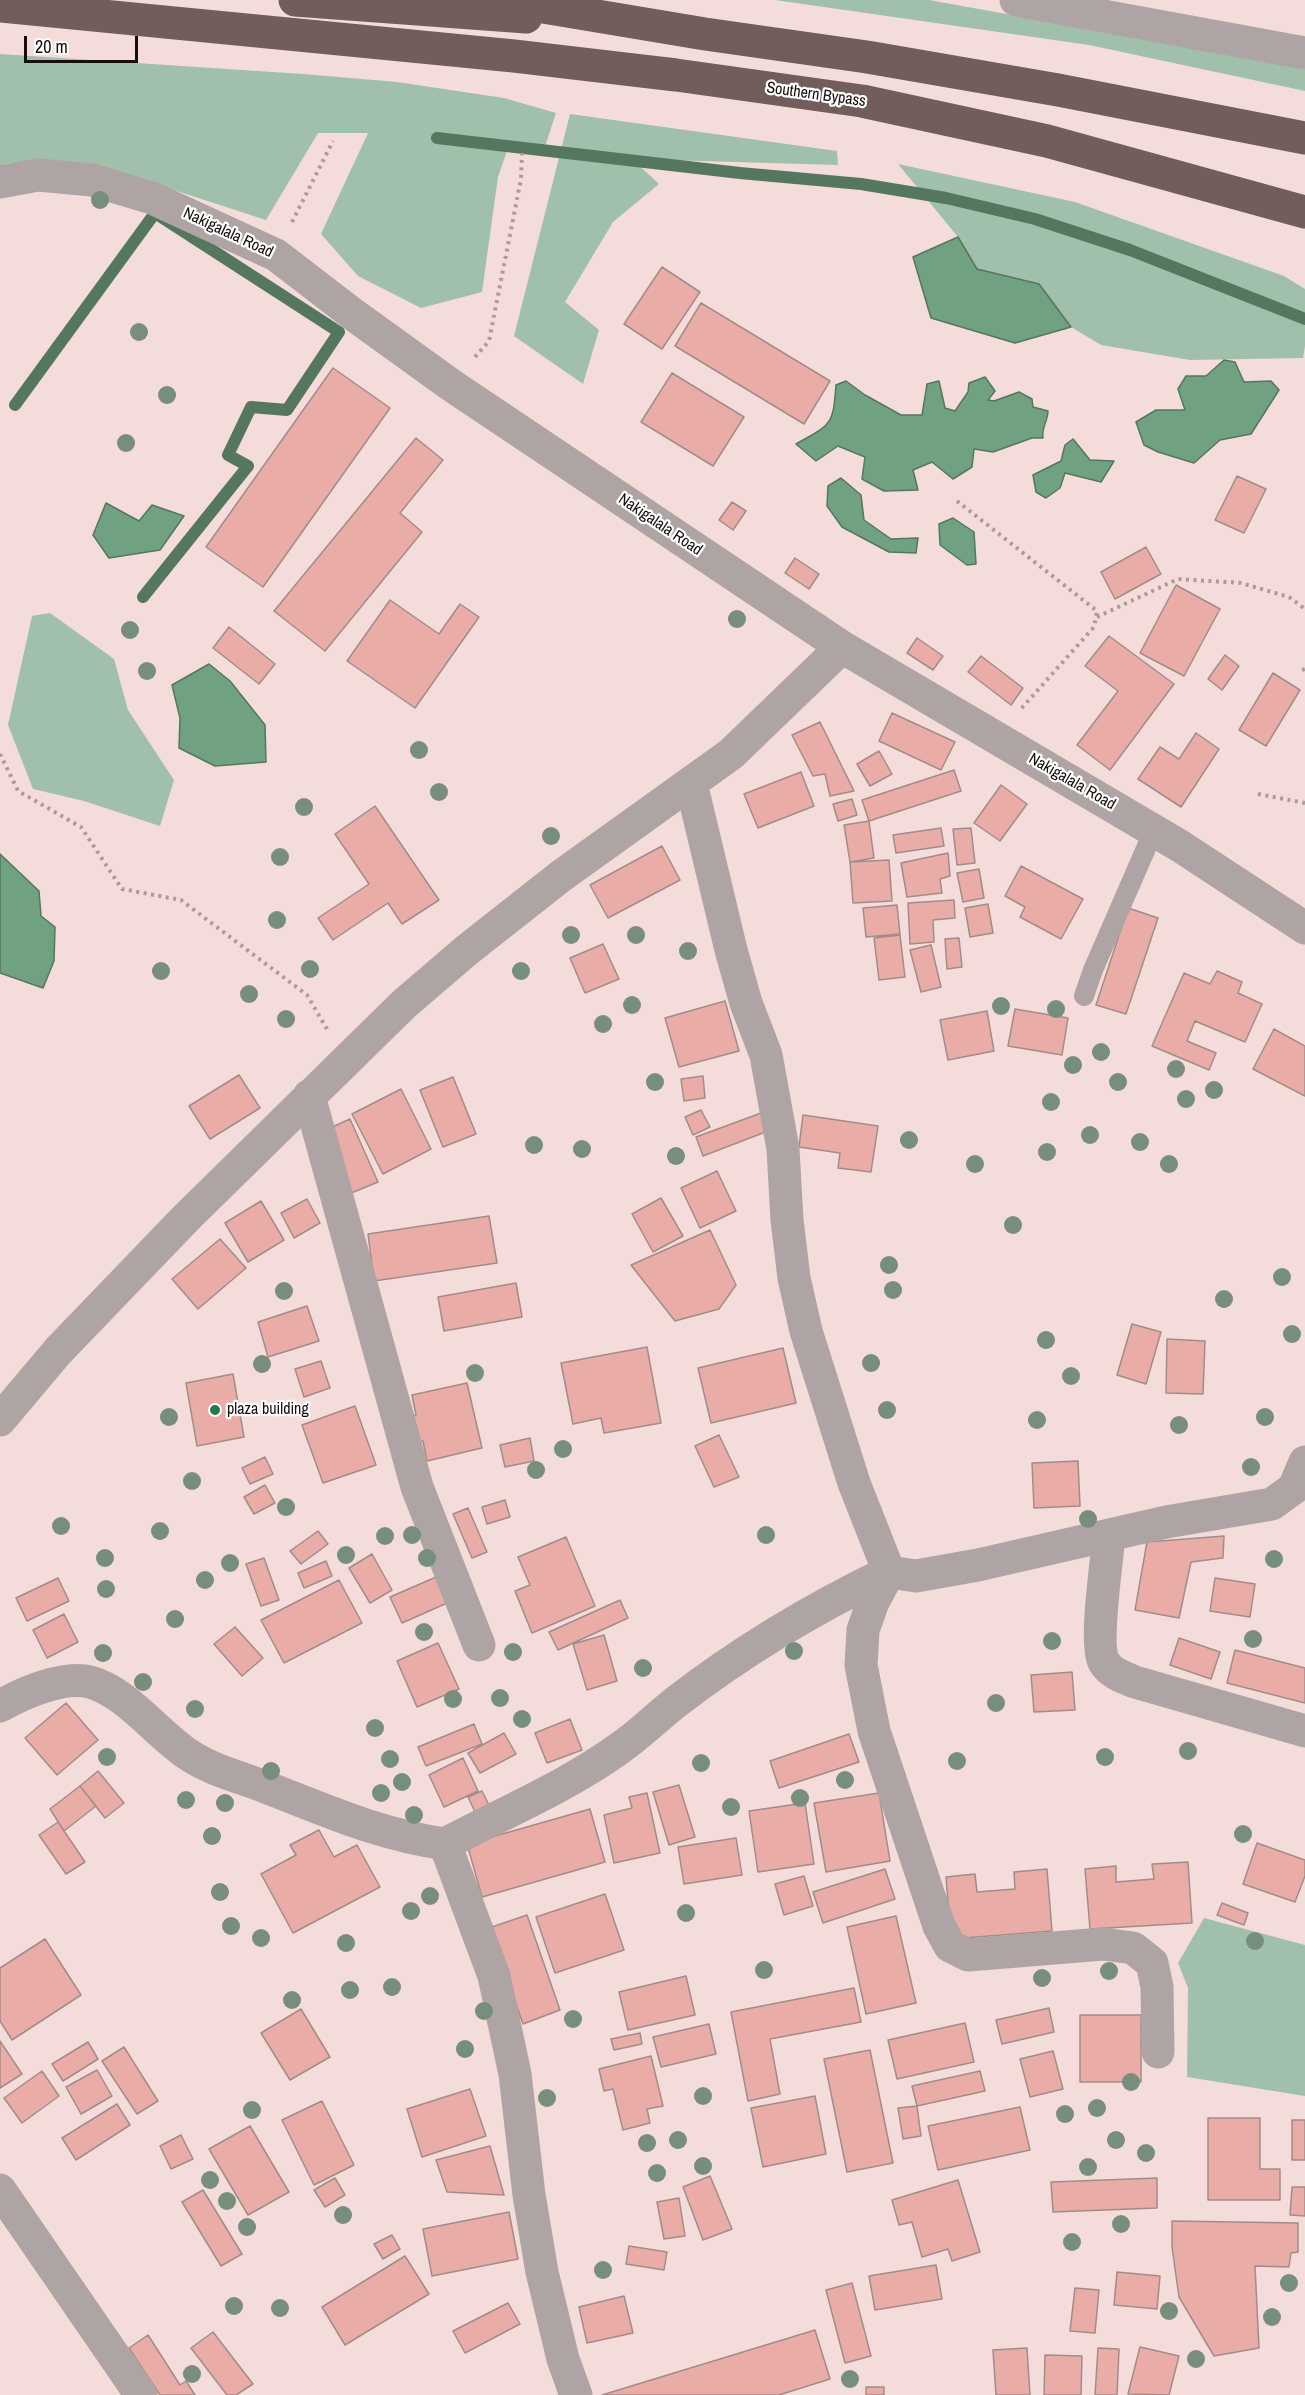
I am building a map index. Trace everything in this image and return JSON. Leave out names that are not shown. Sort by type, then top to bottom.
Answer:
[{"type":"highway","points":[[296,0],[662,27]]},
{"type":"highway","points":[[501,0],[662,27],[867,57],[1069,92],[1305,138]]},
{"type":"highway","points":[[0,6],[316,35]]},
{"type":"highway","points":[[0,27],[179,35],[316,35]]},
{"type":"highway","name":"Southern Bypass","points":[[316,35],[665,74],[862,101],[1047,141],[1305,212]]},
{"type":"street","points":[[1016,0],[1305,52]]},
{"type":"street","name":"Nakigalala Road","points":[[0,182],[38,175],[92,180],[152,198],[276,255],[354,315],[452,385],[842,647],[1154,830],[1305,928]]},
{"type":"street","points":[[0,1420],[58,1351],[309,1096],[404,1004],[467,950],[561,876],[730,754],[842,647]]},
{"type":"street","points":[[691,783],[731,950],[746,1003],[766,1054],[783,1149],[787,1220],[794,1278],[806,1330],[854,1483],[889,1572],[873,1602],[863,1630],[861,1665],[874,1731],[939,1926],[950,1946],[968,1954],[1103,1944],[1133,1948],[1152,1963],[1157,1987],[1158,2052]]},
{"type":"street","points":[[309,1096],[417,1487],[479,1645]]},
{"type":"street","points":[[0,1706],[32,1690],[61,1682],[90,1682],[114,1694],[188,1755],[218,1771],[266,1787],[367,1827],[407,1839],[445,1844],[549,1791],[620,1748],[677,1701],[799,1618],[889,1572],[915,1576],[978,1565],[1196,1516],[1272,1504],[1294,1488],[1305,1462]]},
{"type":"street","points":[[1109,1536],[1100,1644],[1104,1662],[1116,1674],[1135,1682],[1305,1731]]},
{"type":"street","points":[[445,1844],[494,1977],[515,2074],[529,2195],[542,2272],[563,2359],[576,2395]]},
{"type":"street","points":[[0,2190],[141,2395]]},
{"type":"lane","points":[[1084,996],[1093,970],[1154,830]]},
{"type":"path","points":[[276,255],[333,141]]},
{"type":"path","points":[[452,385],[489,341],[521,179],[522,153]]},
{"type":"path","points":[[957,501],[1097,610],[1094,627],[996,738]]},
{"type":"path","points":[[1096,617],[1178,579],[1241,583],[1289,597],[1305,609]]},
{"type":"path","points":[[0,754],[18,791],[81,827],[123,889],[181,900],[307,995],[345,1061]]},
{"type":"path","points":[[1258,794],[1305,803]]},
{"type":"shaded area","points":[[775,0],[929,0],[1305,68],[1305,91],[1089,45]]},
{"type":"shaded area","points":[[0,54],[397,82],[504,98],[556,113],[542,156],[508,148],[498,177],[482,292],[421,308],[358,276],[321,234],[368,133],[318,133],[266,220],[137,178],[10,163],[0,166]]},
{"type":"shaded area","points":[[570,114],[837,151],[838,165],[632,159],[659,184],[613,222],[565,302],[599,330],[583,384],[514,336]]},
{"type":"shaded area","points":[[898,164],[1075,202],[1284,276],[1305,289],[1303,358],[1190,360],[1101,345],[1071,327],[1039,284],[977,269],[958,237]]},
{"type":"shaded area","points":[[958,237],[977,269],[1039,284],[1071,327],[1015,343],[931,318],[913,257]]},
{"type":"shaded area","points":[[1224,360],[1235,362],[1244,382],[1271,381],[1279,390],[1251,434],[1220,440],[1194,463],[1158,452],[1144,445],[1136,422],[1156,410],[1185,410],[1178,389],[1186,376],[1206,376]]},
{"type":"shaded area","points":[[985,377],[995,391],[988,400],[994,401],[1019,392],[1032,399],[1033,407],[1048,411],[1043,438],[1032,438],[993,452],[974,449],[972,467],[953,479],[932,462],[913,470],[918,490],[884,491],[862,479],[865,457],[838,446],[816,461],[796,444],[828,423],[833,409],[836,385],[846,381],[865,395],[901,415],[922,415],[927,384],[939,381],[945,408],[955,411],[968,392],[969,383]]},
{"type":"shaded area","points":[[1073,439],[1090,460],[1114,461],[1101,482],[1065,473],[1060,488],[1046,498],[1036,492],[1033,475],[1061,461],[1065,445]]},
{"type":"shaded area","points":[[841,478],[861,495],[864,520],[891,539],[918,538],[916,553],[889,552],[842,527],[827,506],[828,486]]},
{"type":"shaded area","points":[[106,503],[139,521],[152,505],[184,516],[160,550],[109,558],[93,535]]},
{"type":"shaded area","points":[[953,518],[974,532],[976,564],[967,565],[940,545],[939,524]]},
{"type":"shaded area","points":[[50,613],[114,659],[128,710],[174,780],[160,826],[84,801],[33,789],[8,725],[32,616]]},
{"type":"shaded area","points":[[209,664],[230,681],[265,725],[266,762],[215,766],[179,748],[180,718],[172,685]]},
{"type":"shaded area","points":[[0,854],[39,891],[41,916],[55,927],[54,961],[43,988],[0,973]]},
{"type":"shaded area","points":[[1204,1918],[1305,1945],[1305,2096],[1187,2077],[1188,1988],[1178,1963]]},
{"type":"building","points":[[662,267],[700,292],[662,349],[624,324]]},
{"type":"building","points":[[701,303],[830,381],[804,424],[675,346]]},
{"type":"building","points":[[333,368],[390,408],[263,587],[206,547]]},
{"type":"building","points":[[672,373],[744,417],[713,466],[641,422]]},
{"type":"building","points":[[416,438],[443,460],[400,513],[422,532],[325,651],[274,611]]},
{"type":"building","points":[[1237,476],[1266,489],[1244,533],[1215,520]]},
{"type":"building","points":[[732,502],[746,511],[733,530],[719,520]]},
{"type":"building","points":[[1146,547],[1161,574],[1115,599],[1101,572]]},
{"type":"building","points":[[795,558],[819,574],[809,589],[785,573]]},
{"type":"building","points":[[1176,585],[1220,609],[1184,676],[1140,653]]},
{"type":"building","points":[[390,600],[439,634],[460,604],[479,617],[415,708],[347,661]]},
{"type":"building","points":[[229,627],[275,664],[259,684],[213,648]]},
{"type":"building","points":[[1109,636],[1174,684],[1110,770],[1077,745],[1118,691],[1085,666]]},
{"type":"building","points":[[917,638],[943,656],[933,670],[907,653]]},
{"type":"building","points":[[1225,655],[1239,666],[1222,690],[1208,679]]},
{"type":"building","points":[[981,656],[1023,688],[1011,705],[968,672]]},
{"type":"building","points":[[1273,673],[1300,690],[1266,746],[1239,730]]},
{"type":"building","points":[[892,713],[955,742],[941,770],[879,741]]},
{"type":"building","points":[[820,722],[854,791],[830,796],[825,774],[813,776],[792,735]]},
{"type":"building","points":[[1196,733],[1219,749],[1181,807],[1138,779],[1160,747],[1179,759]]},
{"type":"building","points":[[879,751],[892,774],[870,786],[857,764]]},
{"type":"building","points":[[954,770],[961,791],[869,821],[862,800]]},
{"type":"building","points":[[801,772],[814,806],[758,828],[744,794]]},
{"type":"building","points":[[1001,785],[1027,804],[1000,841],[974,823]]},
{"type":"building","points":[[852,799],[857,815],[838,821],[833,804]]},
{"type":"building","points":[[375,806],[439,900],[402,924],[388,903],[333,940],[318,918],[369,884],[335,834]]},
{"type":"building","points":[[869,821],[874,858],[850,862],[844,825]]},
{"type":"building","points":[[941,828],[944,846],[896,853],[893,835]]},
{"type":"building","points":[[971,828],[975,863],[957,865],[953,829]]},
{"type":"building","points":[[662,846],[680,880],[608,918],[590,885]]},
{"type":"building","points":[[948,853],[950,876],[940,879],[942,893],[907,897],[901,863]]},
{"type":"building","points":[[889,860],[892,901],[853,903],[850,862]]},
{"type":"building","points":[[1021,866],[1083,899],[1061,939],[1020,917],[1025,907],[1005,896]]},
{"type":"building","points":[[979,869],[984,898],[963,902],[957,873]]},
{"type":"building","points":[[954,900],[955,918],[933,920],[934,942],[910,944],[908,903]]},
{"type":"building","points":[[988,904],[993,933],[970,937],[965,908]]},
{"type":"building","points":[[897,905],[900,934],[866,937],[863,908]]},
{"type":"building","points":[[1128,908],[1158,918],[1126,1014],[1096,1005]]},
{"type":"building","points":[[900,935],[905,977],[879,980],[874,938]]},
{"type":"building","points":[[959,938],[962,967],[947,969],[945,939]]},
{"type":"building","points":[[603,944],[619,979],[585,993],[570,958]]},
{"type":"building","points":[[931,945],[941,987],[921,992],[910,950]]},
{"type":"building","points":[[1217,971],[1242,982],[1238,993],[1262,1004],[1245,1042],[1195,1021],[1187,1041],[1216,1053],[1209,1070],[1152,1046],[1184,973],[1210,984]]},
{"type":"building","points":[[725,1001],[739,1051],[679,1067],[665,1018]]},
{"type":"building","points":[[1015,1009],[1068,1018],[1062,1055],[1008,1046]]},
{"type":"building","points":[[987,1011],[994,1051],[948,1060],[940,1020]]},
{"type":"building","points":[[1274,1029],[1305,1046],[1305,1096],[1253,1069]]},
{"type":"building","points":[[239,1075],[260,1108],[210,1139],[189,1106]]},
{"type":"building","points":[[703,1076],[705,1098],[684,1101],[681,1079]]},
{"type":"building","points":[[453,1077],[476,1134],[443,1147],[420,1090]]},
{"type":"building","points":[[401,1089],[431,1149],[383,1174],[352,1114]]},
{"type":"building","points":[[701,1110],[710,1127],[693,1135],[685,1117]]},
{"type":"building","points":[[761,1113],[768,1131],[703,1156],[696,1137]]},
{"type":"building","points":[[803,1115],[878,1126],[871,1172],[838,1168],[840,1153],[799,1147]]},
{"type":"building","points":[[350,1119],[378,1182],[349,1194],[321,1132]]},
{"type":"building","points":[[717,1171],[736,1211],[700,1228],[681,1188]]},
{"type":"building","points":[[661,1198],[683,1236],[653,1252],[632,1214]]},
{"type":"building","points":[[307,1199],[320,1223],[294,1238],[281,1213]]},
{"type":"building","points":[[261,1201],[284,1240],[248,1262],[225,1223]]},
{"type":"building","points":[[489,1216],[497,1263],[374,1281],[368,1234]]},
{"type":"building","points":[[710,1230],[736,1285],[719,1309],[675,1321],[631,1265]]},
{"type":"building","points":[[220,1239],[246,1268],[198,1309],[172,1279]]},
{"type":"building","points":[[516,1283],[522,1317],[444,1331],[438,1297]]},
{"type":"building","points":[[307,1306],[319,1341],[268,1357],[258,1322]]},
{"type":"building","points":[[1132,1324],[1161,1332],[1146,1384],[1117,1375]]},
{"type":"building","points":[[1167,1339],[1205,1341],[1203,1394],[1166,1393]]},
{"type":"building","points":[[647,1347],[661,1423],[604,1433],[601,1418],[573,1424],[561,1363]]},
{"type":"building","points":[[783,1348],[796,1403],[711,1423],[698,1368]]},
{"type":"building","points":[[321,1361],[330,1388],[304,1397],[295,1369]]},
{"type":"building","name":"plaza building","points":[[233,1374],[244,1437],[197,1446],[186,1383]]},
{"type":"building","points":[[467,1383],[482,1448],[427,1461],[423,1441],[414,1443],[408,1417],[416,1415],[412,1395]]},
{"type":"building","points":[[355,1406],[376,1465],[323,1483],[302,1425]]},
{"type":"building","points":[[719,1435],[739,1477],[714,1487],[695,1446]]},
{"type":"building","points":[[530,1438],[534,1461],[505,1467],[500,1445]]},
{"type":"building","points":[[265,1457],[273,1474],[250,1484],[242,1468]]},
{"type":"building","points":[[1078,1461],[1080,1506],[1034,1508],[1032,1463]]},
{"type":"building","points":[[265,1485],[275,1503],[254,1514],[244,1497]]},
{"type":"building","points":[[505,1500],[510,1517],[487,1524],[482,1507]]},
{"type":"building","points":[[468,1508],[487,1552],[472,1558],[453,1514]]},
{"type":"building","points":[[318,1531],[328,1544],[301,1564],[290,1551]]},
{"type":"building","points":[[1224,1536],[1223,1558],[1191,1562],[1179,1618],[1135,1610],[1147,1542]]},
{"type":"building","points":[[566,1537],[595,1606],[532,1633],[515,1591],[530,1585],[518,1557]]},
{"type":"building","points":[[372,1554],[392,1590],[370,1603],[349,1568]]},
{"type":"building","points":[[264,1558],[279,1600],[261,1606],[246,1564]]},
{"type":"building","points":[[326,1561],[332,1576],[304,1588],[298,1573]]},
{"type":"building","points":[[443,1574],[454,1600],[402,1623],[390,1597]]},
{"type":"building","points":[[58,1578],[69,1601],[27,1621],[16,1598]]},
{"type":"building","points":[[1215,1578],[1255,1584],[1250,1617],[1210,1611]]},
{"type":"building","points":[[339,1580],[362,1623],[284,1663],[261,1620]]},
{"type":"building","points":[[620,1600],[628,1618],[558,1650],[549,1632]]},
{"type":"building","points":[[64,1614],[78,1642],[47,1658],[33,1630]]},
{"type":"building","points":[[235,1627],[263,1658],[242,1676],[214,1644]]},
{"type":"building","points":[[604,1635],[617,1681],[587,1690],[573,1644]]},
{"type":"building","points":[[1179,1638],[1220,1652],[1211,1679],[1170,1665]]},
{"type":"building","points":[[438,1643],[459,1689],[417,1707],[397,1661]]},
{"type":"building","points":[[1235,1650],[1305,1668],[1305,1703],[1227,1683]]},
{"type":"building","points":[[1072,1672],[1075,1710],[1034,1712],[1031,1675]]},
{"type":"building","points":[[66,1703],[98,1740],[57,1775],[25,1738]]},
{"type":"building","points":[[570,1719],[582,1750],[547,1763],[535,1733]]},
{"type":"building","points":[[474,1724],[482,1744],[426,1766],[418,1747]]},
{"type":"building","points":[[504,1733],[516,1754],[480,1773],[468,1753]]},
{"type":"building","points":[[849,1734],[859,1762],[779,1788],[770,1761]]},
{"type":"building","points":[[463,1758],[478,1791],[444,1807],[429,1775]]},
{"type":"building","points":[[98,1771],[124,1803],[105,1818],[80,1786]]},
{"type":"building","points":[[679,1785],[695,1837],[669,1845],[653,1792]]},
{"type":"building","points":[[80,1786],[96,1806],[64,1831],[50,1809]]},
{"type":"building","points":[[482,1791],[489,1805],[475,1812],[468,1797]]},
{"type":"building","points":[[647,1793],[660,1853],[614,1863],[604,1815],[632,1808],[629,1797]]},
{"type":"building","points":[[879,1793],[890,1861],[826,1872],[814,1803]]},
{"type":"building","points":[[805,1803],[814,1864],[758,1872],[749,1811]]},
{"type":"building","points":[[590,1809],[605,1862],[482,1897],[467,1844]]},
{"type":"building","points":[[58,1822],[85,1862],[66,1874],[39,1835]]},
{"type":"building","points":[[319,1830],[334,1857],[357,1845],[380,1887],[293,1933],[261,1874],[296,1855],[290,1845]]},
{"type":"building","points":[[736,1838],[742,1875],[684,1884],[678,1847]]},
{"type":"building","points":[[1257,1843],[1305,1860],[1305,1876],[1295,1902],[1243,1884]]},
{"type":"building","points":[[1188,1862],[1192,1923],[1090,1929],[1085,1869],[1116,1866],[1116,1882],[1154,1879],[1152,1864]]},
{"type":"building","points":[[885,1869],[895,1899],[823,1923],[813,1892]]},
{"type":"building","points":[[1047,1869],[1052,1931],[951,1939],[946,1877],[975,1874],[977,1892],[1015,1889],[1014,1872]]},
{"type":"building","points":[[804,1876],[813,1906],[784,1915],[775,1884]]},
{"type":"building","points":[[605,1894],[624,1950],[555,1973],[536,1917]]},
{"type":"building","points":[[1222,1903],[1248,1913],[1244,1925],[1217,1915]]},
{"type":"building","points":[[527,1915],[560,2010],[523,2024],[489,1928]]},
{"type":"building","points":[[896,1916],[916,2003],[866,2014],[847,1927]]},
{"type":"building","points":[[45,1939],[81,1995],[12,2040],[0,2021],[0,1968]]},
{"type":"building","points":[[686,1976],[695,2015],[628,2030],[619,1992]]},
{"type":"building","points":[[854,1988],[861,2022],[770,2039],[780,2094],[748,2101],[731,2012]]},
{"type":"building","points":[[1049,2008],[1054,2032],[1002,2044],[996,2020]]},
{"type":"building","points":[[301,2009],[330,2057],[290,2080],[261,2033]]},
{"type":"building","points":[[1080,2015],[1141,2015],[1141,2082],[1080,2082]]},
{"type":"building","points":[[965,2023],[974,2062],[897,2079],[888,2040]]},
{"type":"building","points":[[709,2024],[716,2054],[661,2067],[653,2037]]},
{"type":"building","points":[[640,2033],[642,2044],[614,2050],[611,2039]]},
{"type":"building","points":[[0,2041],[22,2074],[0,2088]]},
{"type":"building","points":[[88,2042],[98,2059],[63,2081],[52,2064]]},
{"type":"building","points":[[124,2047],[158,2101],[137,2114],[102,2061]]},
{"type":"building","points":[[870,2050],[893,2163],[847,2172],[824,2059]]},
{"type":"building","points":[[1053,2051],[1063,2089],[1030,2097],[1020,2059]]},
{"type":"building","points":[[651,2056],[663,2106],[647,2109],[650,2123],[623,2130],[613,2089],[604,2091],[599,2069]]},
{"type":"building","points":[[97,2070],[112,2096],[81,2114],[66,2087]]},
{"type":"building","points":[[42,2071],[59,2096],[22,2123],[4,2098]]},
{"type":"building","points":[[980,2071],[985,2091],[917,2106],[912,2086]]},
{"type":"building","points":[[470,2089],[486,2136],[422,2157],[407,2109]]},
{"type":"building","points":[[815,2096],[826,2154],[763,2167],[751,2108]]},
{"type":"building","points":[[322,2101],[354,2165],[314,2185],[282,2120]]},
{"type":"building","points":[[117,2104],[130,2125],[76,2160],[62,2138]]},
{"type":"building","points":[[917,2106],[921,2136],[903,2139],[898,2108]]},
{"type":"building","points":[[1020,2107],[1030,2150],[938,2170],[928,2126]]},
{"type":"building","points":[[1208,2118],[1260,2118],[1260,2169],[1280,2169],[1280,2200],[1208,2200]]},
{"type":"building","points":[[1292,2120],[1305,2120],[1305,2160],[1292,2160]]},
{"type":"building","points":[[250,2126],[289,2192],[248,2215],[209,2149]]},
{"type":"building","points":[[181,2135],[193,2159],[171,2169],[160,2146]]},
{"type":"building","points":[[490,2146],[504,2195],[447,2192],[436,2160]]},
{"type":"building","points":[[710,2176],[732,2229],[703,2240],[683,2187]]},
{"type":"building","points":[[335,2178],[345,2195],[325,2207],[314,2190]]},
{"type":"building","points":[[1157,2178],[1157,2208],[1053,2212],[1051,2182]]},
{"type":"building","points":[[958,2180],[980,2252],[952,2261],[948,2249],[922,2257],[912,2222],[899,2225],[892,2200]]},
{"type":"building","points":[[1292,2187],[1305,2187],[1305,2216],[1290,2215]]},
{"type":"building","points":[[203,2190],[242,2254],[221,2266],[182,2202]]},
{"type":"building","points":[[679,2198],[685,2236],[664,2239],[657,2202]]},
{"type":"building","points":[[509,2212],[518,2259],[432,2276],[423,2229]]},
{"type":"building","points":[[1172,2221],[1298,2223],[1298,2252],[1291,2253],[1289,2267],[1255,2266],[1259,2348],[1214,2356],[1179,2297],[1172,2247]]},
{"type":"building","points":[[392,2235],[400,2249],[383,2259],[374,2244]]},
{"type":"building","points":[[629,2246],[667,2252],[664,2270],[626,2264]]},
{"type":"building","points":[[405,2256],[429,2294],[345,2345],[322,2307]]},
{"type":"building","points":[[936,2265],[942,2299],[875,2310],[869,2276]]},
{"type":"building","points":[[1117,2272],[1160,2276],[1157,2309],[1114,2305]]},
{"type":"building","points":[[852,2283],[871,2356],[845,2363],[826,2290]]},
{"type":"building","points":[[1075,2288],[1099,2290],[1095,2333],[1070,2331]]},
{"type":"building","points":[[624,2296],[633,2333],[587,2343],[579,2307]]},
{"type":"building","points":[[508,2303],[520,2324],[465,2353],[453,2331]]},
{"type":"building","points":[[815,2330],[830,2379],[779,2395],[602,2395]]},
{"type":"building","points":[[213,2332],[253,2384],[236,2395],[227,2395],[191,2348]]},
{"type":"building","points":[[148,2335],[180,2385],[186,2381],[195,2395],[160,2395],[129,2348]]},
{"type":"building","points":[[1140,2347],[1179,2356],[1169,2395],[1128,2394]]},
{"type":"building","points":[[1027,2348],[1030,2395],[996,2395],[993,2350]]},
{"type":"building","points":[[1098,2348],[1119,2349],[1117,2395],[1095,2395]]},
{"type":"building","points":[[1045,2355],[1082,2356],[1081,2395],[1044,2395]]},
{"type":"building","points":[[866,2387],[884,2387],[884,2395],[866,2395]]},
{"type":"waterway","points":[[437,138],[740,173],[861,184],[946,198],[1035,219],[1130,250],[1305,319]]},
{"type":"waterway","points":[[15,405],[155,213],[339,332],[287,410],[251,407],[228,455],[248,466],[143,597]]},
{"type":"place","name":"plaza building","points":[[215,1410]]}]
